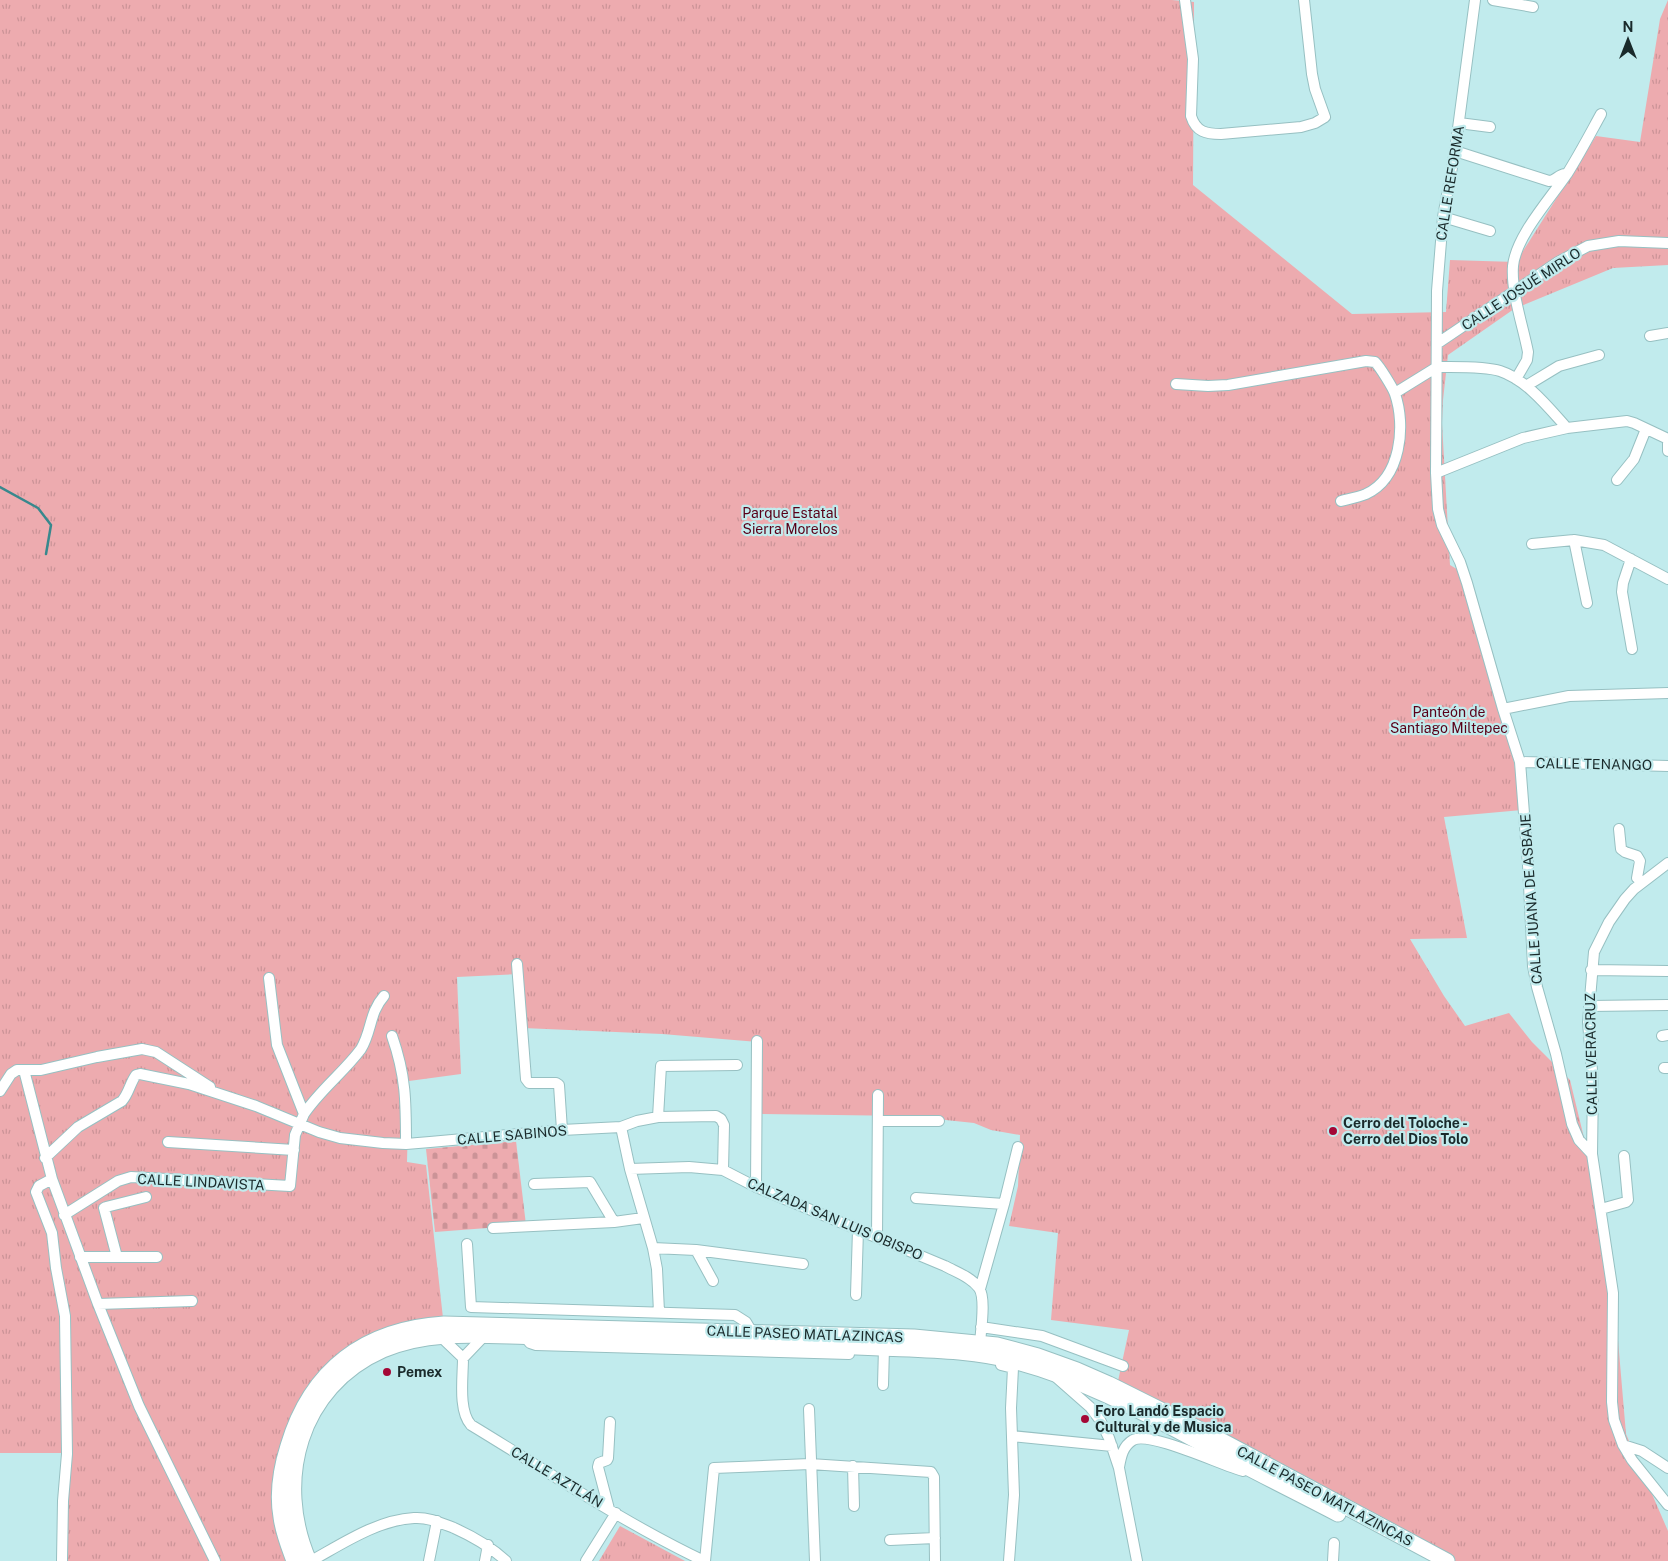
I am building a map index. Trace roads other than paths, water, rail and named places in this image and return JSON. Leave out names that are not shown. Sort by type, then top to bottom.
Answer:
[{"type":"highway","name":"CALLE PASEO MATLAZINCAS","points":[[294,1561],[283,1528],[279,1506],[281,1479],[286,1453],[297,1419],[307,1399],[328,1372],[347,1356],[381,1336],[408,1328],[427,1325],[473,1324],[914,1337],[980,1343],[1038,1356],[1109,1384],[1447,1561]]},
{"type":"highway","name":"CALLE PASEO MATLAZINCAS","points":[[310,1561],[297,1528],[293,1482],[296,1459],[302,1438],[317,1404],[346,1373],[369,1357],[410,1340],[440,1336],[525,1337],[971,1353],[1014,1361],[1069,1378],[1112,1397],[1425,1561]]},
{"type":"street","points":[[1185,0],[1193,59],[1190,108],[1193,124],[1197,129],[1211,134],[1281,130],[1310,125],[1326,117],[1315,89],[1312,74],[1304,0]]},
{"type":"street","name":"CALLE REFORMA","points":[[1437,367],[1436,291],[1444,217],[1459,123],[1475,0]]},
{"type":"street","points":[[1494,0],[1533,7]]},
{"type":"street","points":[[1516,379],[1527,360],[1528,352],[1515,291],[1513,265],[1520,243],[1537,215],[1567,174],[1601,114]]},
{"type":"street","points":[[1459,123],[1490,127]]},
{"type":"street","points":[[1455,151],[1549,181],[1554,180],[1560,175],[1567,174]]},
{"type":"street","points":[[1444,217],[1490,231]]},
{"type":"street","name":"CALLE JOSUÉ MIRLO","points":[[1438,343],[1575,252],[1588,246],[1619,241],[1668,243]]},
{"type":"street","points":[[1650,336],[1668,333]]},
{"type":"street","points":[[1526,386],[1559,366],[1599,355]]},
{"type":"street","points":[[1176,384],[1228,385],[1371,360],[1378,365],[1395,393],[1400,414],[1399,444],[1393,466],[1381,482],[1367,494],[1340,501]]},
{"type":"street","points":[[1395,393],[1437,367],[1497,370],[1526,386],[1546,404],[1567,428]]},
{"type":"street","name":"CALLE JUANA DE ASBAJE","points":[[1437,367],[1436,473],[1439,517],[1468,583],[1502,710],[1520,762],[1536,981],[1556,1054],[1572,1124],[1579,1140],[1592,1154],[1601,1209],[1613,1293],[1613,1411],[1623,1445],[1655,1491],[1668,1505]]},
{"type":"street","points":[[1436,473],[1523,438],[1567,428],[1621,421],[1634,423],[1668,441],[1668,451]]},
{"type":"street","points":[[1618,480],[1634,459],[1646,429]]},
{"type":"street","points":[[1574,540],[1587,603]]},
{"type":"street","points":[[1532,544],[1574,540],[1604,545],[1668,579]]},
{"type":"street","points":[[1631,559],[1622,592],[1632,649]]},
{"type":"street","points":[[1502,710],[1569,696],[1668,693]]},
{"type":"street","name":"CALLE TENANGO","points":[[1520,762],[1668,766]]},
{"type":"street","points":[[1619,830],[1621,849],[1637,856],[1640,861],[1637,878]]},
{"type":"street","name":"CALLE VERACRUZ","points":[[1592,1154],[1593,1083],[1588,1028],[1592,970],[1596,947],[1617,909],[1634,889],[1668,862]]},
{"type":"street","points":[[517,964],[526,1079],[531,1084],[556,1083],[559,1085],[562,1130]]},
{"type":"street","points":[[1592,970],[1668,971]]},
{"type":"street","points":[[268,978],[276,1045],[304,1114]]},
{"type":"street","points":[[168,1142],[294,1150],[295,1135],[304,1114],[361,1048],[375,1009],[384,996]]},
{"type":"street","points":[[1589,1006],[1668,1005]]},
{"type":"street","points":[[392,1036],[404,1077],[406,1144]]},
{"type":"street","points":[[756,1187],[757,1041]]},
{"type":"street","points":[[0,1092],[14,1072],[48,1069],[123,1051],[148,1049],[156,1052],[220,1094]]},
{"type":"street","points":[[658,1117],[661,1066],[736,1065]]},
{"type":"street","points":[[24,1070],[45,1158],[64,1215],[98,1304],[142,1414],[215,1561]]},
{"type":"street","points":[[45,1158],[78,1128],[122,1101],[127,1096],[136,1075],[140,1074],[189,1084],[220,1094]]},
{"type":"street","name":"CALLE SABINOS","points":[[220,1094],[271,1111],[299,1124],[340,1138],[406,1144],[562,1130],[621,1127],[637,1121],[658,1117],[719,1117],[724,1125],[723,1170]]},
{"type":"street","points":[[877,1238],[878,1095]]},
{"type":"street","points":[[878,1120],[939,1120]]},
{"type":"street","points":[[621,1127],[630,1169],[653,1248],[657,1269],[659,1312]]},
{"type":"street","points":[[980,1343],[982,1298],[980,1289],[1018,1147]]},
{"type":"street","name":"CALLE LINDAVISTA","points":[[64,1215],[118,1181],[131,1177],[287,1187],[291,1184],[294,1150]]},
{"type":"street","points":[[1601,1209],[1628,1200],[1624,1156]]},
{"type":"street","name":"CALZADA SAN LUIS OBISPO","points":[[630,1169],[689,1167],[723,1170],[756,1187],[945,1266],[968,1278],[980,1289]]},
{"type":"street","points":[[52,1179],[39,1186],[36,1192],[52,1233],[56,1268],[66,1316],[67,1448],[63,1501],[62,1561]]},
{"type":"street","points":[[534,1184],[590,1182],[614,1222]]},
{"type":"street","points":[[117,1257],[104,1208],[146,1197]]},
{"type":"street","points":[[916,1198],[1004,1204]]},
{"type":"street","points":[[492,1228],[614,1222],[644,1218]]},
{"type":"street","points":[[856,1295],[858,1230]]},
{"type":"street","points":[[467,1244],[471,1306],[735,1315],[746,1322],[752,1332]]},
{"type":"street","points":[[653,1248],[696,1250],[803,1264]]},
{"type":"street","points":[[696,1250],[713,1281]]},
{"type":"street","points":[[80,1257],[156,1257]]},
{"type":"street","points":[[98,1304],[192,1300]]},
{"type":"street","points":[[584,1310],[597,1328]]},
{"type":"street","points":[[981,1327],[1042,1336],[1123,1366]]},
{"type":"street","points":[[440,1336],[463,1358],[484,1336]]},
{"type":"street","points":[[883,1385],[884,1351],[967,1359],[1013,1368],[1012,1436],[1014,1486],[1009,1561]]},
{"type":"street","name":"CALLE AZTLÁN","points":[[463,1358],[463,1407],[467,1421],[471,1425],[612,1511],[704,1561]]},
{"type":"street","points":[[1048,1372],[1090,1407],[1103,1425],[1119,1468],[1137,1561]]},
{"type":"street","points":[[809,1410],[815,1561]]},
{"type":"street","points":[[586,1561],[612,1511],[598,1469],[599,1463],[606,1461],[608,1458],[610,1422]]},
{"type":"street","points":[[1012,1436],[1112,1446]]},
{"type":"street","points":[[1119,1468],[1122,1454],[1127,1444],[1136,1438],[1147,1438],[1160,1441],[1222,1465],[1260,1475]]},
{"type":"street","points":[[1623,1445],[1642,1451],[1668,1468]]},
{"type":"street","points":[[704,1561],[713,1472],[716,1467],[810,1464],[931,1472],[934,1477],[935,1561]]},
{"type":"street","points":[[853,1466],[854,1506]]},
{"type":"street","points":[[1655,1491],[1668,1494]]},
{"type":"street","points":[[310,1561],[380,1525],[413,1518],[437,1522],[469,1535],[488,1545],[506,1561]]},
{"type":"street","points":[[428,1561],[437,1522]]},
{"type":"street","points":[[890,1540],[935,1538]]},
{"type":"street","points":[[1333,1561],[1334,1543]]},
{"type":"street","points":[[484,1561],[488,1545]]},
{"type":"waterway","points":[[0,487],[38,508],[51,525],[46,554]]},
{"type":"place","name":"Cerro del Toloche - Cerro del Dios Tolo","points":[[1333,1131]]},
{"type":"place","name":"Pemex","points":[[387,1372]]},
{"type":"place","name":"Foro Landó Espacio Cultural y de Musica","points":[[1085,1419]]},
{"type":"park label","name":"Parque Estatal Sierra Morelos","points":[[790,522]]},
{"type":"park label","name":"Panteón de Santiago Miltepec","points":[[1449,720]]}]
